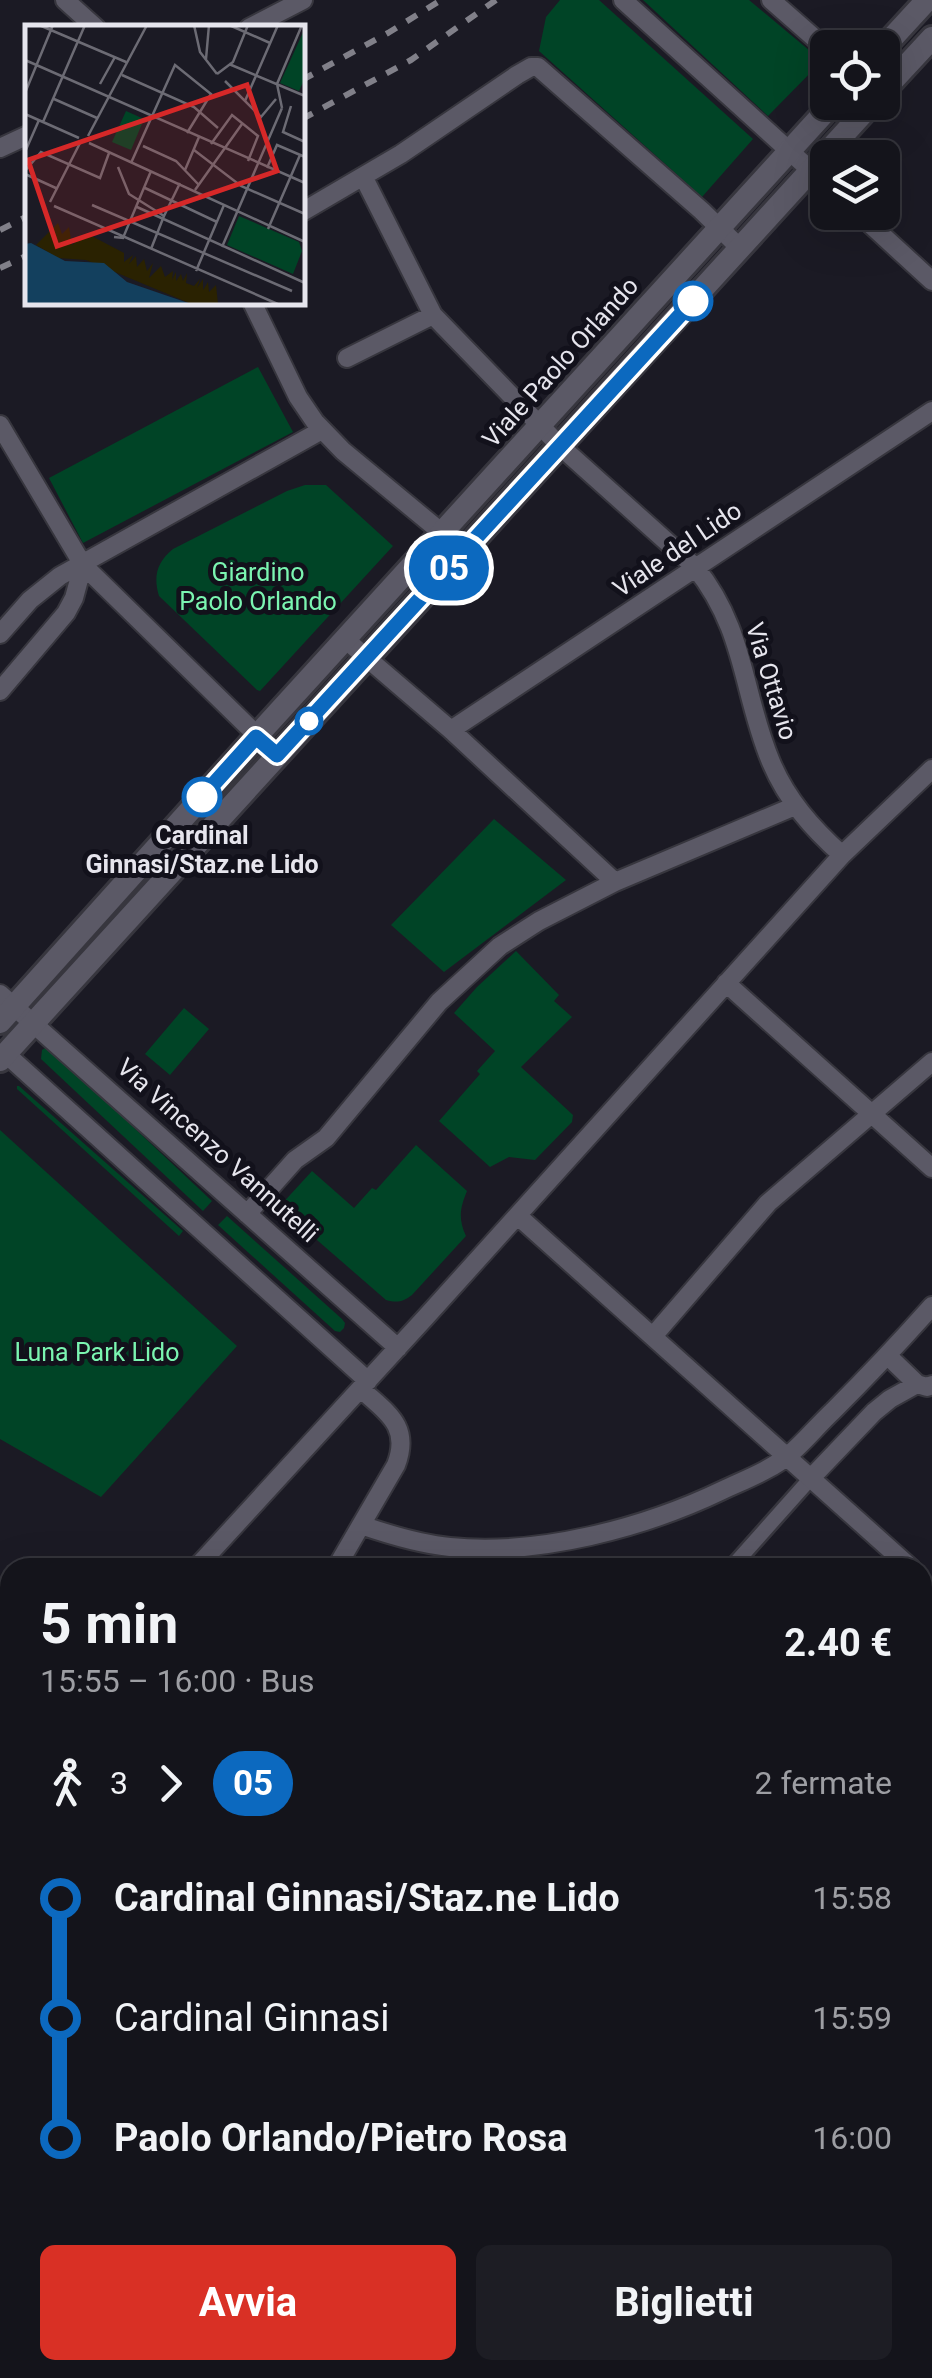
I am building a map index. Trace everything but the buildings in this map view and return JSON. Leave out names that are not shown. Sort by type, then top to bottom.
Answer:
[{"type":"street","points":[[65,0],[93,25]]},
{"type":"street","points":[[255,25],[303,0]]},
{"type":"street","points":[[623,0],[810,170]]},
{"type":"street","points":[[771,0],[810,34]]},
{"type":"street","points":[[900,30],[927,0]]},
{"type":"street","points":[[900,73],[932,38]]},
{"type":"street","points":[[305,210],[364,178],[518,74],[538,67],[741,249]]},
{"type":"street","name":"Viale Paolo Orlando","points":[[5,1008],[184,818],[817,120]]},
{"type":"street","points":[[0,148],[25,136]]},
{"type":"street","name":"Via Ottavio","points":[[364,178],[433,314],[560,446],[696,567],[712,588],[739,649],[765,746],[779,778],[812,827],[842,855]]},
{"type":"street","points":[[342,1558],[396,1465],[402,1441],[393,1419],[364,1385],[2,1054],[741,249],[810,186]]},
{"type":"street","points":[[877,230],[932,281]]},
{"type":"street","points":[[253,305],[298,397],[322,430],[464,552]]},
{"type":"street","points":[[347,358],[433,314]]},
{"type":"street","name":"Viale del Lido","points":[[451,730],[932,412]]},
{"type":"street","points":[[0,425],[83,564],[277,755]]},
{"type":"street","points":[[0,634],[37,593],[60,576],[322,430]]},
{"type":"street","points":[[0,692],[66,613],[83,564]]},
{"type":"street","points":[[346,640],[451,730],[615,882]]},
{"type":"street","points":[[209,1558],[842,855],[932,769]]},
{"type":"street","points":[[247,1214],[295,1160],[326,1138],[433,1008],[510,939],[615,882],[796,806]]},
{"type":"street","points":[[184,818],[205,835]]},
{"type":"street","points":[[118,890],[138,908]]},
{"type":"street","points":[[726,984],[932,1168]]},
{"type":"street","name":"Via Vincenzo Vannutelli","points":[[5,1008],[34,1023],[398,1348]]},
{"type":"street","points":[[654,1335],[763,1209],[932,1062]]},
{"type":"street","points":[[518,1216],[900,1558]]},
{"type":"street","points":[[362,1525],[408,1540],[451,1548],[500,1548],[612,1530],[665,1514],[726,1489],[787,1456],[888,1356],[932,1306]]},
{"type":"street","points":[[740,1558],[878,1408],[925,1385],[888,1356]]},
{"type":"green space","points":[[560,0],[599,0],[753,139],[702,197],[539,51],[546,17]]},
{"type":"green space","points":[[643,0],[749,0],[810,51],[810,73],[768,116]]},
{"type":"green space","points":[[258,367],[293,432],[83,543],[49,478]]},
{"type":"green space","name":"Giardino Paolo Orlando","points":[[305,485],[326,485],[393,546],[260,691],[159,596],[158,570],[173,549]]},
{"type":"green space","points":[[494,819],[566,880],[444,972],[391,925]]},
{"type":"green space","points":[[516,951],[559,995],[554,1001],[572,1017],[521,1067],[573,1115],[572,1122],[535,1160],[509,1157],[490,1167],[439,1121],[495,1051],[454,1013]]},
{"type":"green space","points":[[184,1008],[209,1029],[170,1075],[145,1054]]},
{"type":"green space","points":[[45,1048],[212,1201],[203,1211],[41,1059]]},
{"type":"green space","points":[[17,1089],[183,1231],[179,1236]]},
{"type":"green space","name":"Luna Park Lido","points":[[0,1130],[237,1346],[101,1497],[0,1439]]},
{"type":"green space","points":[[416,1145],[467,1191],[461,1214],[466,1236],[412,1295],[390,1301],[279,1207],[312,1171],[354,1208],[372,1188],[376,1190]]},
{"type":"green space","points":[[227,1216],[342,1319],[344,1328],[335,1331],[218,1225]]},
{"type":"railway","points":[[305,78],[441,0]]},
{"type":"railway","points":[[305,117],[411,60],[496,0]]},
{"type":"railway","points":[[0,230],[25,218]]},
{"type":"railway","points":[[0,268],[25,256]]},
{"type":"bus line","name":"05","points":[[202,797],[256,737],[277,755],[693,301]]},
{"type":"place","name":"Cardinal Ginnasi/Staz.ne Lido","points":[[202,797]]}]
